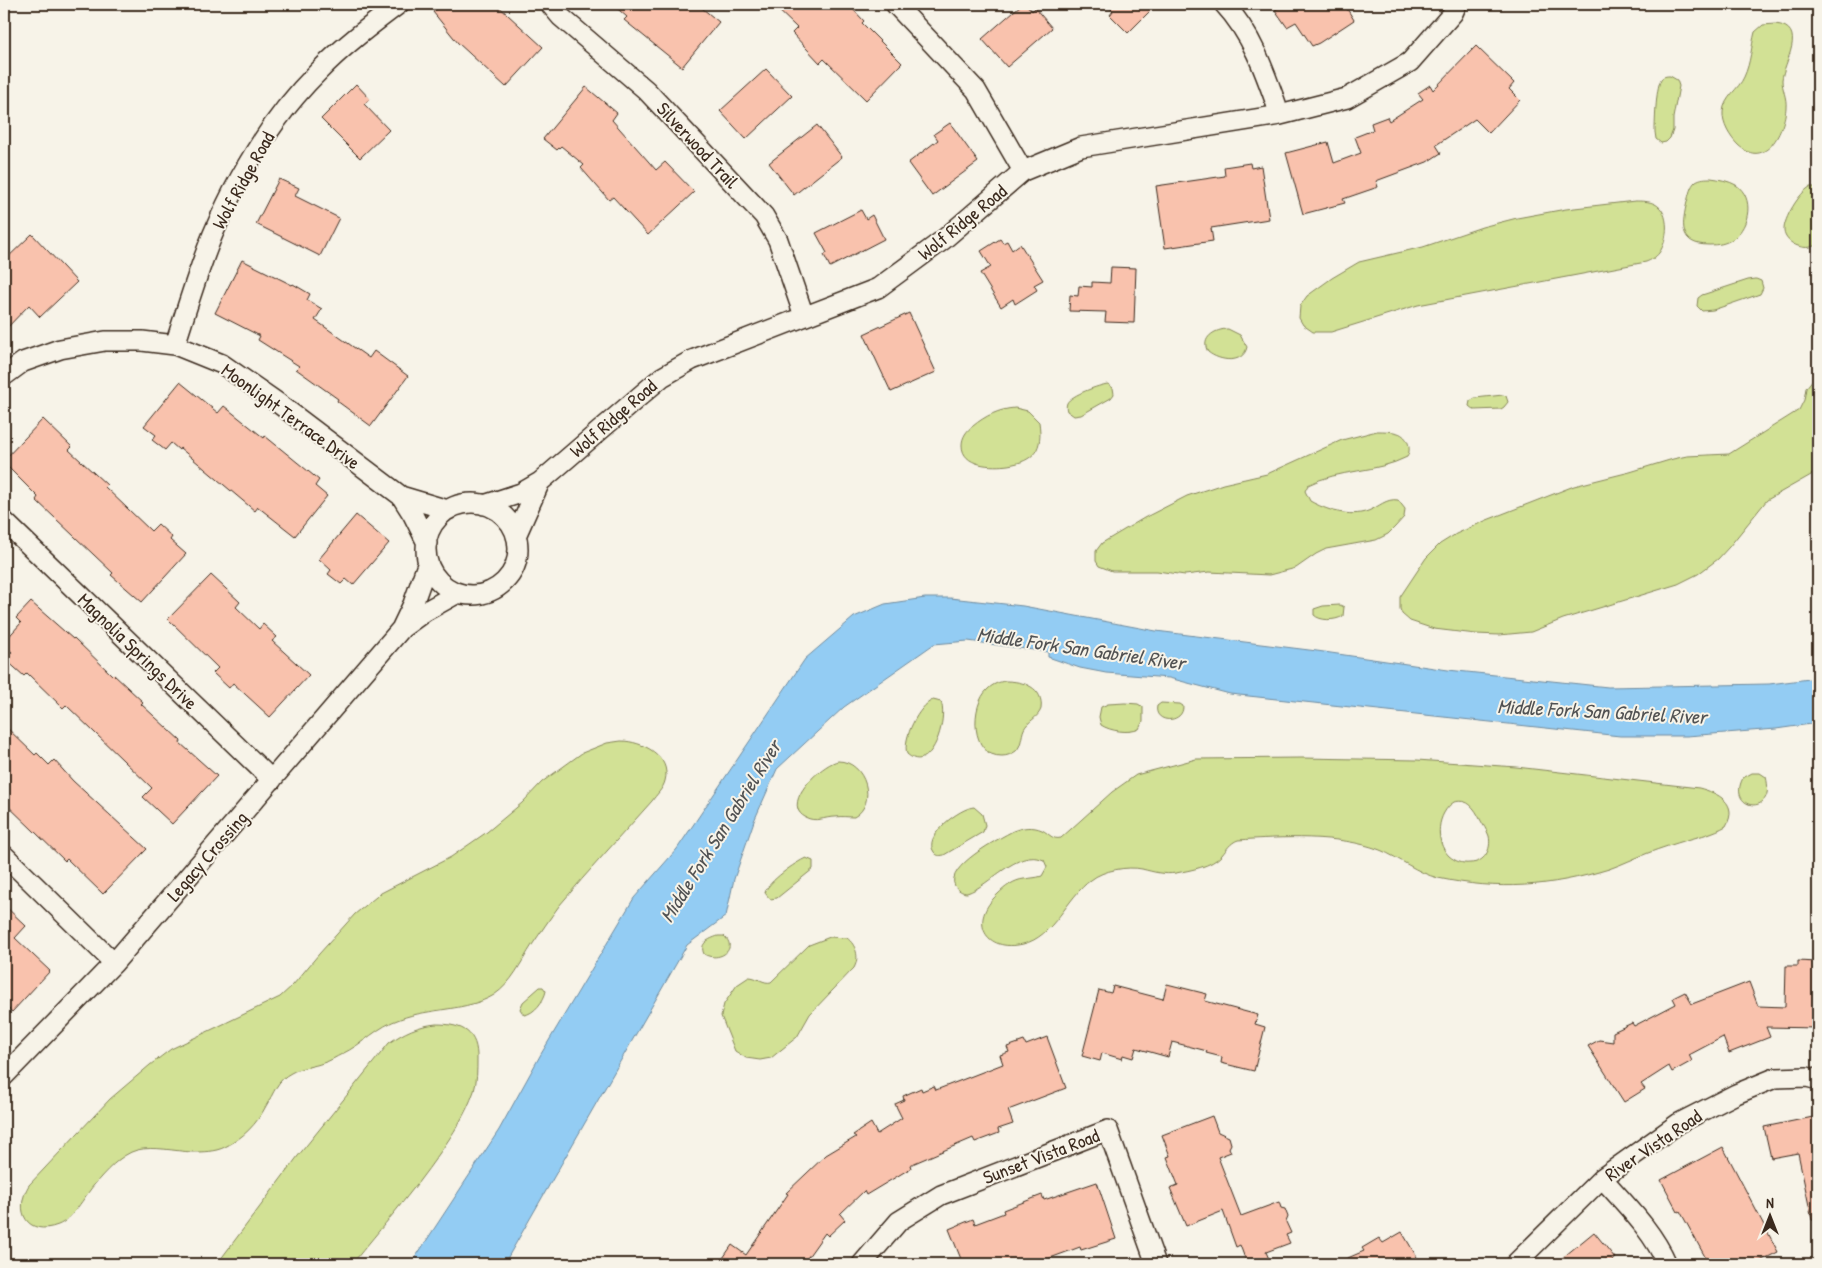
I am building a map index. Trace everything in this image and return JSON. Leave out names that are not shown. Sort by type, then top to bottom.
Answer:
[{"type":"street","name":"Wolf Ridge Road","points":[[175,345],[213,235],[240,177],[270,128],[318,72],[369,27],[399,4]]},
{"type":"street","name":"Silverwood Trail","points":[[550,4],[561,17],[646,90],[764,216],[778,240],[804,316]]},
{"type":"street","points":[[895,4],[976,90],[1023,171]]},
{"type":"street","points":[[1224,4],[1238,19],[1259,59],[1280,115]]},
{"type":"street","name":"Wolf Ridge Road","points":[[516,536],[540,482],[662,377],[692,360],[878,288],[943,240],[1023,171],[1080,147],[1280,115],[1347,98],[1410,62],[1452,13],[1457,4]]},
{"type":"street","name":"Moonlight Terrace Drive","points":[[4,376],[23,362],[60,349],[105,341],[142,341],[175,345],[222,364],[278,403],[401,496],[448,510]]},
{"type":"street","points":[[484,505],[521,493],[540,482]]},
{"type":"street","name":"Moonlight Terrace Drive","points":[[401,496],[413,515],[427,544]]},
{"type":"street","points":[[428,562],[435,576],[445,586],[458,593],[473,595],[488,593],[501,586],[511,574],[518,560],[516,536],[505,517],[493,508],[478,504],[462,504],[448,510]]},
{"type":"street","name":"Legacy Crossing","points":[[402,628],[428,562],[427,544],[429,533],[436,520],[448,510]]},
{"type":"street","name":"Magnolia Springs Drive","points":[[4,521],[272,780]]},
{"type":"street","name":"Legacy Crossing","points":[[4,1076],[114,963],[402,628],[424,612],[458,593]]},
{"type":"street","points":[[4,855],[114,963]]},
{"type":"street","name":"River Vista Road","points":[[1515,1264],[1602,1178],[1679,1123],[1736,1094],[1775,1078],[1807,1077],[1818,1080]]},
{"type":"street","name":"Sunset Vista Road","points":[[862,1264],[899,1221],[941,1195],[1108,1130],[1156,1264]]},
{"type":"street","points":[[1602,1178],[1643,1225],[1661,1250],[1667,1264]]},
{"type":"green space","points":[[1775,24],[1785,27],[1791,32],[1792,39],[1792,47],[1782,80],[1786,104],[1785,116],[1778,136],[1772,144],[1765,150],[1757,153],[1748,152],[1738,145],[1727,130],[1723,117],[1724,107],[1744,77],[1750,60],[1755,32],[1763,25]]},
{"type":"green space","points":[[1670,76],[1677,80],[1679,86],[1673,118],[1673,130],[1670,138],[1666,142],[1661,143],[1656,139],[1655,132],[1657,95],[1662,78]]},
{"type":"green space","points":[[1700,179],[1724,180],[1736,185],[1746,197],[1748,212],[1739,233],[1731,240],[1719,244],[1699,244],[1687,237],[1684,225],[1685,210],[1694,183]]},
{"type":"green space","points":[[1810,187],[1818,187],[1818,243],[1814,246],[1804,247],[1793,244],[1788,240],[1785,236],[1784,226],[1793,206]]},
{"type":"green space","points":[[1635,201],[1655,204],[1664,213],[1666,220],[1666,234],[1662,248],[1656,256],[1646,262],[1418,305],[1331,332],[1313,332],[1303,325],[1299,318],[1300,306],[1307,296],[1359,262],[1423,247],[1482,227],[1517,218],[1566,209]]},
{"type":"green space","points":[[1756,279],[1761,281],[1763,288],[1760,294],[1713,310],[1702,311],[1697,306],[1698,298],[1702,295]]},
{"type":"green space","points":[[1223,329],[1228,329],[1240,335],[1247,347],[1241,357],[1230,360],[1218,358],[1208,352],[1206,347],[1207,339],[1210,335]]},
{"type":"green space","points":[[1818,373],[1818,471],[1767,500],[1718,559],[1698,574],[1678,584],[1563,619],[1531,632],[1499,635],[1434,629],[1410,621],[1402,614],[1400,597],[1426,558],[1440,544],[1456,534],[1574,486],[1687,456],[1729,454],[1799,410],[1804,400],[1806,388]]},
{"type":"green space","points":[[1108,384],[1113,388],[1114,394],[1111,398],[1081,415],[1074,416],[1067,411],[1067,403],[1074,397],[1092,388]]},
{"type":"green space","points":[[1506,396],[1508,402],[1501,409],[1474,410],[1469,406],[1470,401],[1475,398]]},
{"type":"green space","points":[[1015,408],[1028,411],[1039,422],[1040,440],[1031,457],[1017,463],[994,466],[979,464],[967,458],[963,452],[962,442],[969,430],[982,419],[992,414]]},
{"type":"green space","points":[[1377,431],[1396,432],[1404,437],[1409,447],[1407,457],[1383,466],[1320,480],[1308,485],[1305,491],[1310,501],[1331,510],[1354,514],[1372,509],[1386,502],[1398,500],[1405,509],[1404,517],[1388,534],[1376,540],[1326,549],[1296,568],[1269,575],[1209,572],[1185,575],[1157,571],[1112,571],[1099,566],[1096,561],[1096,551],[1102,543],[1144,518],[1187,496],[1223,484],[1267,474],[1342,440]]},
{"type":"green space","points":[[1340,605],[1344,607],[1343,616],[1340,618],[1324,619],[1314,615],[1314,609],[1323,606]]},
{"type":"green space","points":[[1005,681],[1019,682],[1036,690],[1041,701],[1041,709],[1038,715],[1024,729],[1018,749],[1009,755],[1002,756],[991,754],[984,748],[976,729],[976,717],[978,706],[988,689]]},
{"type":"green space","points":[[933,700],[941,702],[943,710],[940,731],[931,751],[924,757],[916,759],[907,754],[906,748],[909,732],[922,708]]},
{"type":"green space","points":[[1161,703],[1180,704],[1183,706],[1182,712],[1174,719],[1164,719],[1157,712],[1157,706]]},
{"type":"green space","points":[[1108,704],[1138,704],[1143,707],[1143,721],[1139,729],[1135,731],[1120,731],[1101,725],[1099,717],[1101,707]]},
{"type":"green space","points":[[621,741],[646,747],[660,757],[666,772],[664,784],[652,801],[559,906],[516,972],[506,985],[494,995],[472,1004],[411,1015],[392,1022],[333,1059],[291,1073],[279,1083],[254,1125],[244,1135],[225,1147],[204,1152],[150,1148],[131,1152],[108,1170],[73,1213],[63,1222],[47,1228],[31,1224],[26,1219],[22,1204],[29,1185],[110,1099],[150,1065],[171,1049],[280,997],[293,985],[355,914],[381,893],[451,857],[487,832],[522,803],[542,782],[582,753],[607,743]]},
{"type":"green space","points":[[1196,759],[1417,760],[1516,767],[1699,788],[1719,796],[1728,805],[1730,811],[1726,826],[1717,831],[1658,849],[1609,869],[1566,880],[1524,885],[1482,885],[1438,878],[1423,873],[1380,850],[1346,841],[1310,838],[1238,840],[1231,844],[1217,859],[1207,865],[1194,869],[1167,874],[1130,868],[1102,874],[1082,887],[1052,925],[1034,940],[1010,946],[999,944],[990,939],[985,932],[983,924],[984,914],[989,904],[1010,884],[1042,876],[1047,867],[1044,860],[1024,859],[1014,863],[967,893],[962,892],[955,886],[954,878],[965,862],[997,840],[1020,829],[1035,828],[1053,837],[1061,838],[1112,792],[1136,775]],"holes":[[[1454,802],[1468,803],[1477,814],[1489,836],[1488,851],[1479,861],[1459,862],[1449,856],[1441,843],[1441,820],[1448,807]]]},
{"type":"green space","points":[[838,761],[848,763],[862,775],[866,784],[866,803],[854,817],[816,820],[805,817],[799,811],[797,803],[800,794],[814,776]]},
{"type":"green space","points":[[1752,773],[1760,773],[1766,777],[1767,790],[1765,799],[1759,804],[1752,805],[1746,803],[1741,797],[1740,789],[1743,778]]},
{"type":"green space","points":[[974,807],[982,814],[985,825],[983,832],[944,855],[939,856],[936,854],[932,846],[933,838],[938,831],[952,817]]},
{"type":"green space","points":[[806,858],[813,861],[813,869],[777,898],[770,899],[765,893],[771,883],[789,868]]},
{"type":"green space","points":[[718,936],[724,936],[728,941],[728,950],[721,956],[716,957],[704,954],[704,944]]},
{"type":"green space","points":[[830,937],[847,938],[850,941],[855,948],[856,964],[810,1014],[797,1037],[771,1058],[760,1060],[746,1058],[735,1051],[721,1016],[724,1004],[737,985],[749,977],[771,982],[809,945]]},
{"type":"green space","points":[[540,987],[543,987],[546,991],[543,999],[535,1010],[524,1015],[520,1009],[523,1002]]},
{"type":"green space","points":[[436,1024],[446,1024],[461,1028],[472,1036],[477,1050],[477,1076],[474,1091],[459,1124],[439,1154],[352,1264],[217,1264],[298,1156],[389,1043],[411,1030]]},
{"type":"water","name":"Middle Fork San Gabriel River","points":[[925,598],[950,598],[1023,606],[1156,631],[1448,670],[1608,687],[1769,684],[1818,678],[1818,723],[1776,729],[1687,736],[1620,736],[1230,694],[1169,678],[1106,673],[1080,668],[1048,657],[1048,652],[968,641],[934,644],[844,707],[777,769],[754,821],[734,879],[726,916],[687,945],[504,1264],[411,1264],[499,1130],[541,1054],[634,898],[677,849],[805,659],[854,617],[885,604]]},
{"type":"building","points":[[444,4],[496,4],[543,47],[506,87],[458,43],[433,12]]},
{"type":"building","points":[[612,4],[697,4],[719,22],[682,67],[624,20],[627,17]]},
{"type":"building","points":[[772,4],[848,4],[864,21],[862,23],[902,63],[866,100],[824,59],[820,63],[792,33],[797,28]]},
{"type":"building","points":[[1022,4],[1026,4],[1032,11],[1035,8],[1052,28],[1007,67],[982,39]]},
{"type":"building","points":[[1106,4],[1157,4],[1128,33],[1110,15],[1113,11]]},
{"type":"building","points":[[1286,4],[1344,4],[1354,20],[1312,46],[1296,22],[1287,27],[1275,10]]},
{"type":"building","points":[[1476,46],[1514,83],[1509,89],[1520,100],[1489,133],[1475,119],[1436,145],[1441,153],[1427,162],[1376,181],[1378,187],[1343,199],[1345,203],[1303,214],[1286,153],[1328,142],[1334,163],[1361,153],[1355,137],[1373,130],[1371,123],[1387,117],[1389,121],[1423,99],[1418,93],[1430,85],[1433,90]]},
{"type":"building","points":[[766,69],[792,96],[746,139],[720,111]]},
{"type":"building","points":[[356,84],[370,99],[364,104],[389,130],[360,158],[321,119]]},
{"type":"building","points":[[586,87],[617,113],[612,120],[656,170],[665,162],[694,192],[648,235],[613,197],[609,200],[581,168],[584,165],[561,146],[557,150],[543,139]]},
{"type":"building","points":[[950,123],[978,162],[932,196],[908,163],[938,140],[934,134]]},
{"type":"building","points":[[817,125],[842,157],[794,195],[769,163]]},
{"type":"building","points":[[1250,163],[1251,168],[1261,166],[1269,219],[1211,228],[1213,241],[1165,248],[1156,186],[1225,176],[1224,167]]},
{"type":"building","points":[[279,179],[299,188],[295,196],[339,218],[320,256],[256,224]]},
{"type":"building","points":[[861,210],[866,219],[872,215],[884,239],[830,267],[824,255],[827,253],[816,233]]},
{"type":"building","points":[[32,234],[77,282],[40,317],[29,305],[4,331],[4,261]]},
{"type":"building","points":[[1000,239],[1003,243],[1007,241],[1012,250],[1020,244],[1043,280],[1034,285],[1037,290],[1015,304],[1013,299],[1001,307],[980,273],[991,267],[981,251]]},
{"type":"building","points":[[242,260],[310,294],[307,300],[322,309],[315,320],[369,358],[374,351],[408,376],[371,426],[337,401],[338,399],[296,369],[299,366],[258,340],[260,336],[215,313]]},
{"type":"building","points":[[1111,267],[1136,268],[1134,323],[1105,322],[1106,312],[1069,311],[1070,295],[1078,296],[1079,286],[1092,287],[1092,282],[1110,283]]},
{"type":"building","points":[[909,313],[936,372],[891,392],[864,334]]},
{"type":"building","points":[[180,382],[218,413],[224,406],[264,438],[265,436],[319,480],[315,486],[327,496],[295,536],[258,507],[255,511],[180,448],[179,450],[171,443],[165,450],[152,440],[156,435],[144,426]]},
{"type":"building","points":[[43,419],[72,447],[69,450],[107,485],[105,487],[151,531],[158,524],[172,537],[170,540],[186,554],[142,602],[111,575],[113,573],[36,500],[38,497],[4,463],[4,460]]},
{"type":"building","points":[[356,515],[389,543],[353,585],[346,579],[341,584],[328,574],[331,570],[319,559]]},
{"type":"building","points":[[211,575],[240,602],[236,607],[259,629],[263,624],[277,637],[272,641],[309,675],[270,717],[233,683],[229,688],[213,673],[218,668],[168,619]]},
{"type":"building","points":[[31,602],[74,638],[143,702],[141,704],[181,741],[180,743],[217,776],[172,824],[143,797],[152,788],[66,705],[63,708],[27,673],[24,676],[5,659],[12,652],[4,642],[21,623],[16,618]]},
{"type":"building","points":[[4,725],[35,755],[37,753],[49,765],[54,760],[73,781],[147,849],[103,894],[67,859],[65,861],[4,802]]},
{"type":"building","points":[[4,905],[26,926],[15,938],[50,971],[12,1012],[4,1004]]},
{"type":"building","points":[[1798,961],[1816,962],[1816,969],[1818,969],[1818,1028],[1766,1027],[1770,1037],[1729,1053],[1723,1037],[1689,1055],[1692,1061],[1672,1072],[1669,1066],[1641,1084],[1645,1089],[1624,1102],[1588,1046],[1599,1040],[1613,1042],[1613,1032],[1632,1023],[1634,1026],[1676,1004],[1673,998],[1685,992],[1692,1004],[1749,982],[1758,1006],[1785,1007],[1786,966],[1798,966]]},
{"type":"building","points":[[1167,984],[1207,994],[1205,1001],[1258,1015],[1255,1024],[1265,1027],[1254,1071],[1221,1063],[1222,1057],[1172,1042],[1168,1057],[1136,1048],[1133,1058],[1123,1055],[1122,1059],[1102,1053],[1100,1061],[1082,1056],[1099,990],[1111,993],[1113,986],[1163,999]]},
{"type":"building","points":[[1047,1037],[1066,1088],[1008,1110],[1013,1124],[998,1129],[999,1133],[975,1142],[973,1138],[910,1165],[911,1168],[866,1195],[864,1191],[840,1214],[845,1220],[828,1236],[825,1233],[803,1264],[719,1264],[732,1245],[746,1255],[788,1194],[786,1193],[826,1155],[856,1137],[853,1135],[871,1123],[877,1134],[902,1118],[895,1104],[904,1100],[903,1096],[921,1088],[922,1091],[934,1086],[936,1090],[1003,1064],[1000,1055],[1009,1052],[1007,1047],[1024,1041],[1026,1045]]},
{"type":"building","points":[[1212,1116],[1218,1132],[1229,1137],[1231,1152],[1218,1157],[1241,1216],[1279,1202],[1281,1208],[1285,1209],[1288,1217],[1286,1222],[1291,1233],[1286,1235],[1290,1243],[1266,1252],[1269,1259],[1254,1264],[1247,1264],[1240,1245],[1236,1247],[1223,1211],[1186,1226],[1170,1188],[1178,1185],[1167,1157],[1170,1156],[1162,1135]]},
{"type":"building","points":[[1818,1116],[1818,1220],[1812,1220],[1798,1153],[1771,1158],[1764,1127]]},
{"type":"building","points":[[1723,1147],[1778,1252],[1754,1264],[1709,1264],[1661,1180]]},
{"type":"building","points":[[1097,1182],[1116,1239],[1081,1250],[1080,1247],[1034,1264],[963,1264],[949,1229],[973,1219],[975,1224],[1004,1213],[1003,1210],[1042,1195],[1044,1200]]},
{"type":"building","points":[[1402,1232],[1421,1264],[1334,1264],[1364,1251],[1362,1248],[1379,1238],[1383,1243]]},
{"type":"building","points":[[1594,1232],[1615,1258],[1607,1264],[1555,1264]]}]
